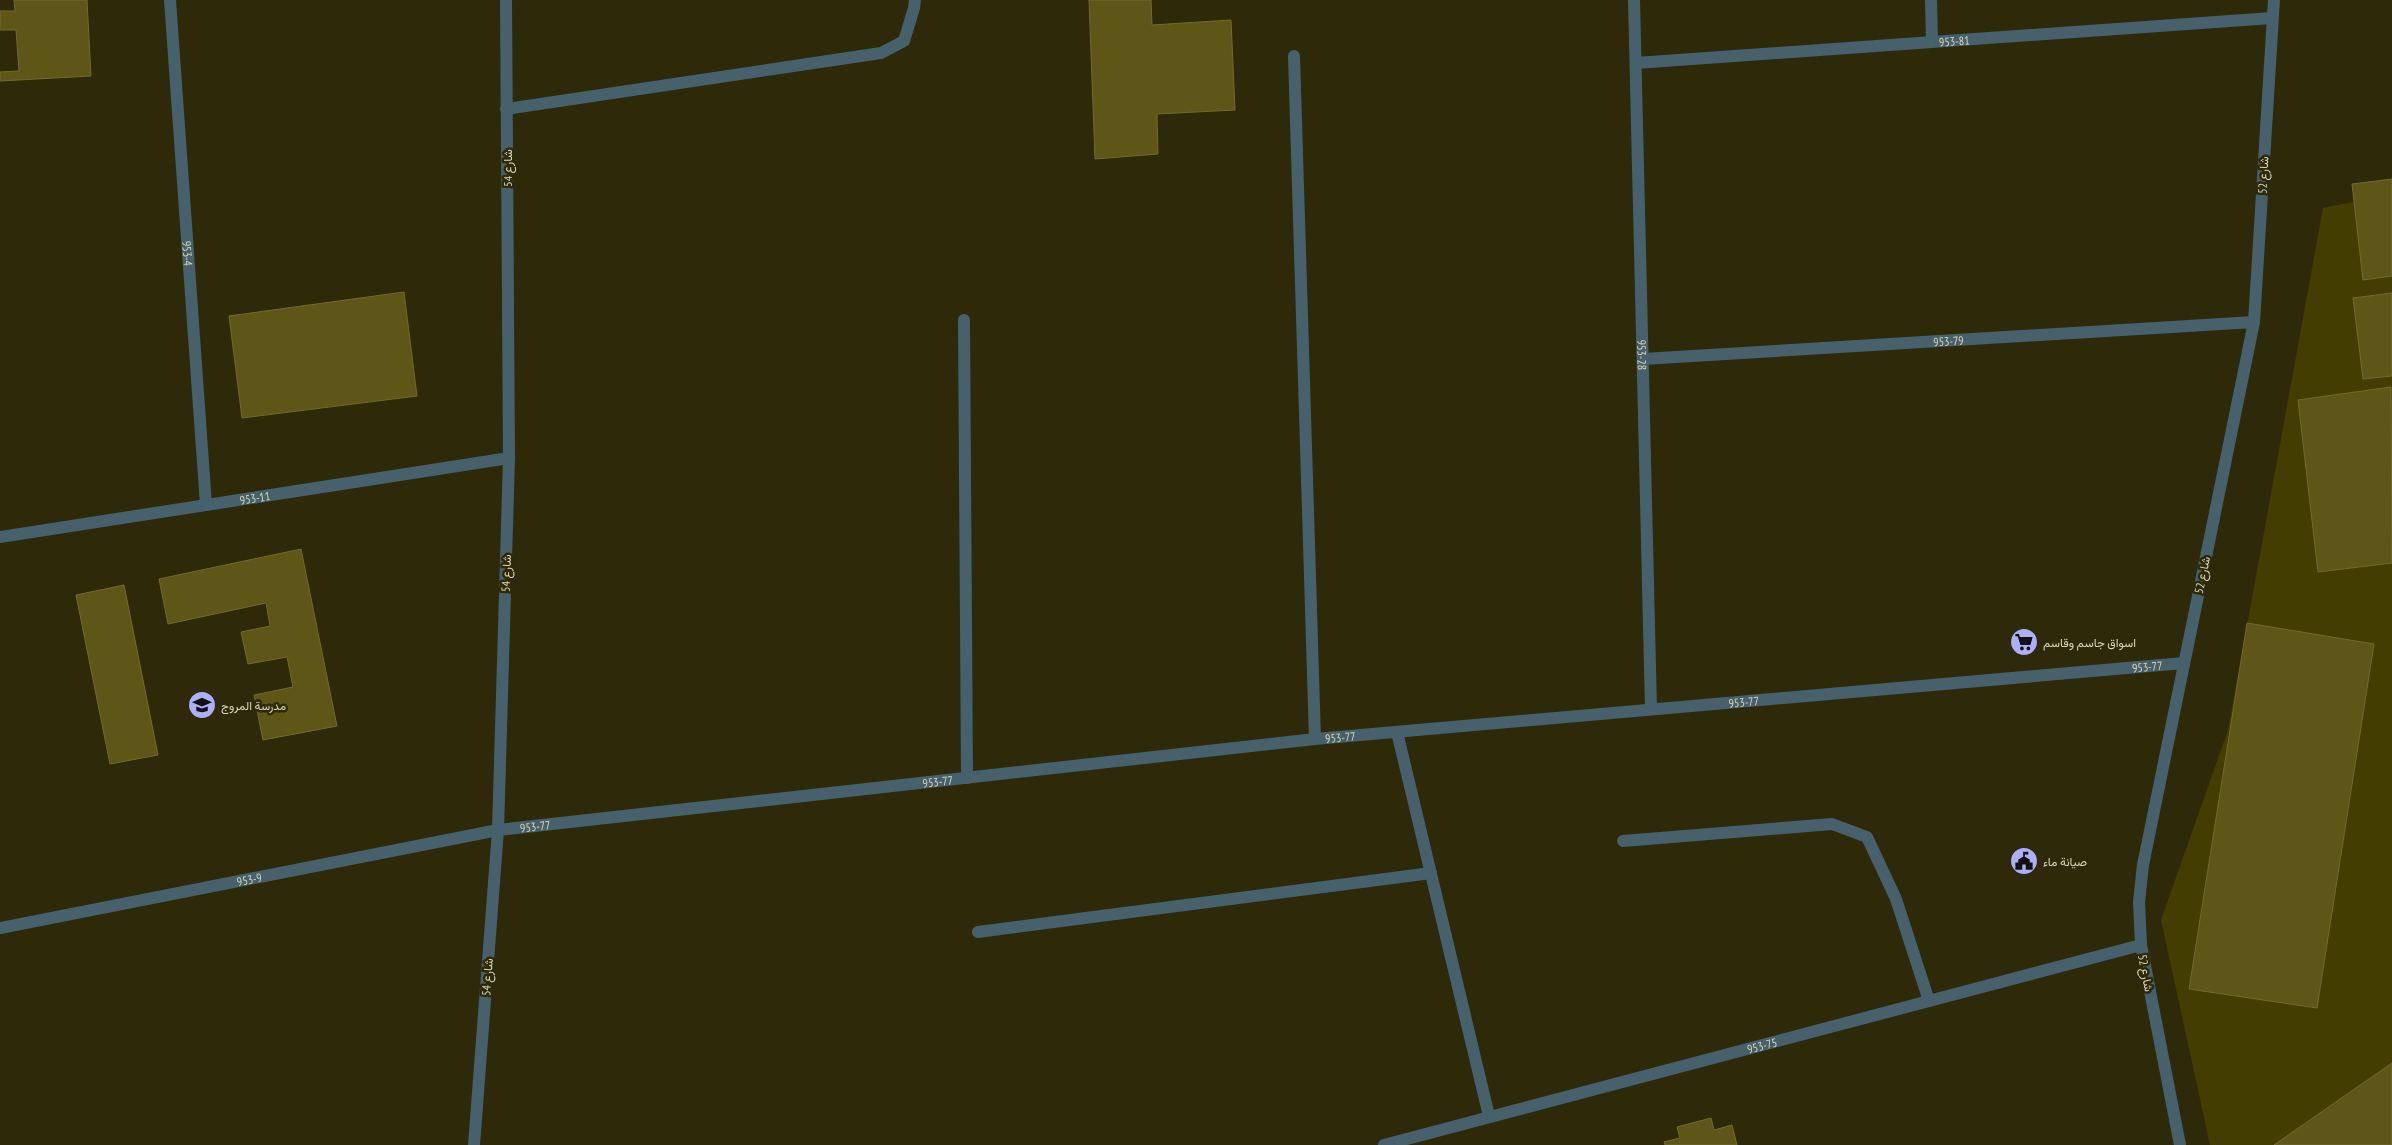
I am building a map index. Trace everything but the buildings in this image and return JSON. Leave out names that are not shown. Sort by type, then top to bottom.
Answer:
[{"type":"street","name":"953-4","points":[[170,0],[206,505]]},
{"type":"street","name":"شارع 54","points":[[474,1145],[498,830],[509,458],[506,0]]},
{"type":"street","points":[[506,109],[881,53],[904,41],[915,0]]},
{"type":"street","name":"953-28","points":[[1634,0],[1651,709]]},
{"type":"street","points":[[1931,0],[1932,42]]},
{"type":"street","name":"شارع 52","points":[[2180,1145],[2141,945],[2139,902],[2143,865],[2254,322],[2274,0]]},
{"type":"street","name":"953-81","points":[[1636,63],[2272,18]]},
{"type":"street","points":[[1294,56],[1315,738]]},
{"type":"street","points":[[964,320],[967,778]]},
{"type":"street","name":"953-79","points":[[1643,359],[2254,322]]},
{"type":"street","name":"953-11","points":[[0,537],[509,458]]},
{"type":"street","name":"953-77","points":[[498,830],[1315,738],[2184,663]]},
{"type":"street","points":[[1398,732],[1489,1116]]},
{"type":"street","points":[[1624,841],[1832,824],[1867,838],[1896,899],[1929,1000]]},
{"type":"street","name":"953-9","points":[[0,928],[498,830]]},
{"type":"street","points":[[978,932],[1431,873]]},
{"type":"street","name":"953-75","points":[[1384,1145],[2141,945]]},
{"type":"shaded area","points":[[2392,194],[2392,1145],[2210,1145],[2161,920],[2228,730],[2323,208]]},
{"type":"place","name":"اسواق جاسم وقاسم","points":[[2024,642]]},
{"type":"place","name":"مدرسة المروج","points":[[202,705]]},
{"type":"place","name":"صيانة ماء","points":[[2024,861]]}]
